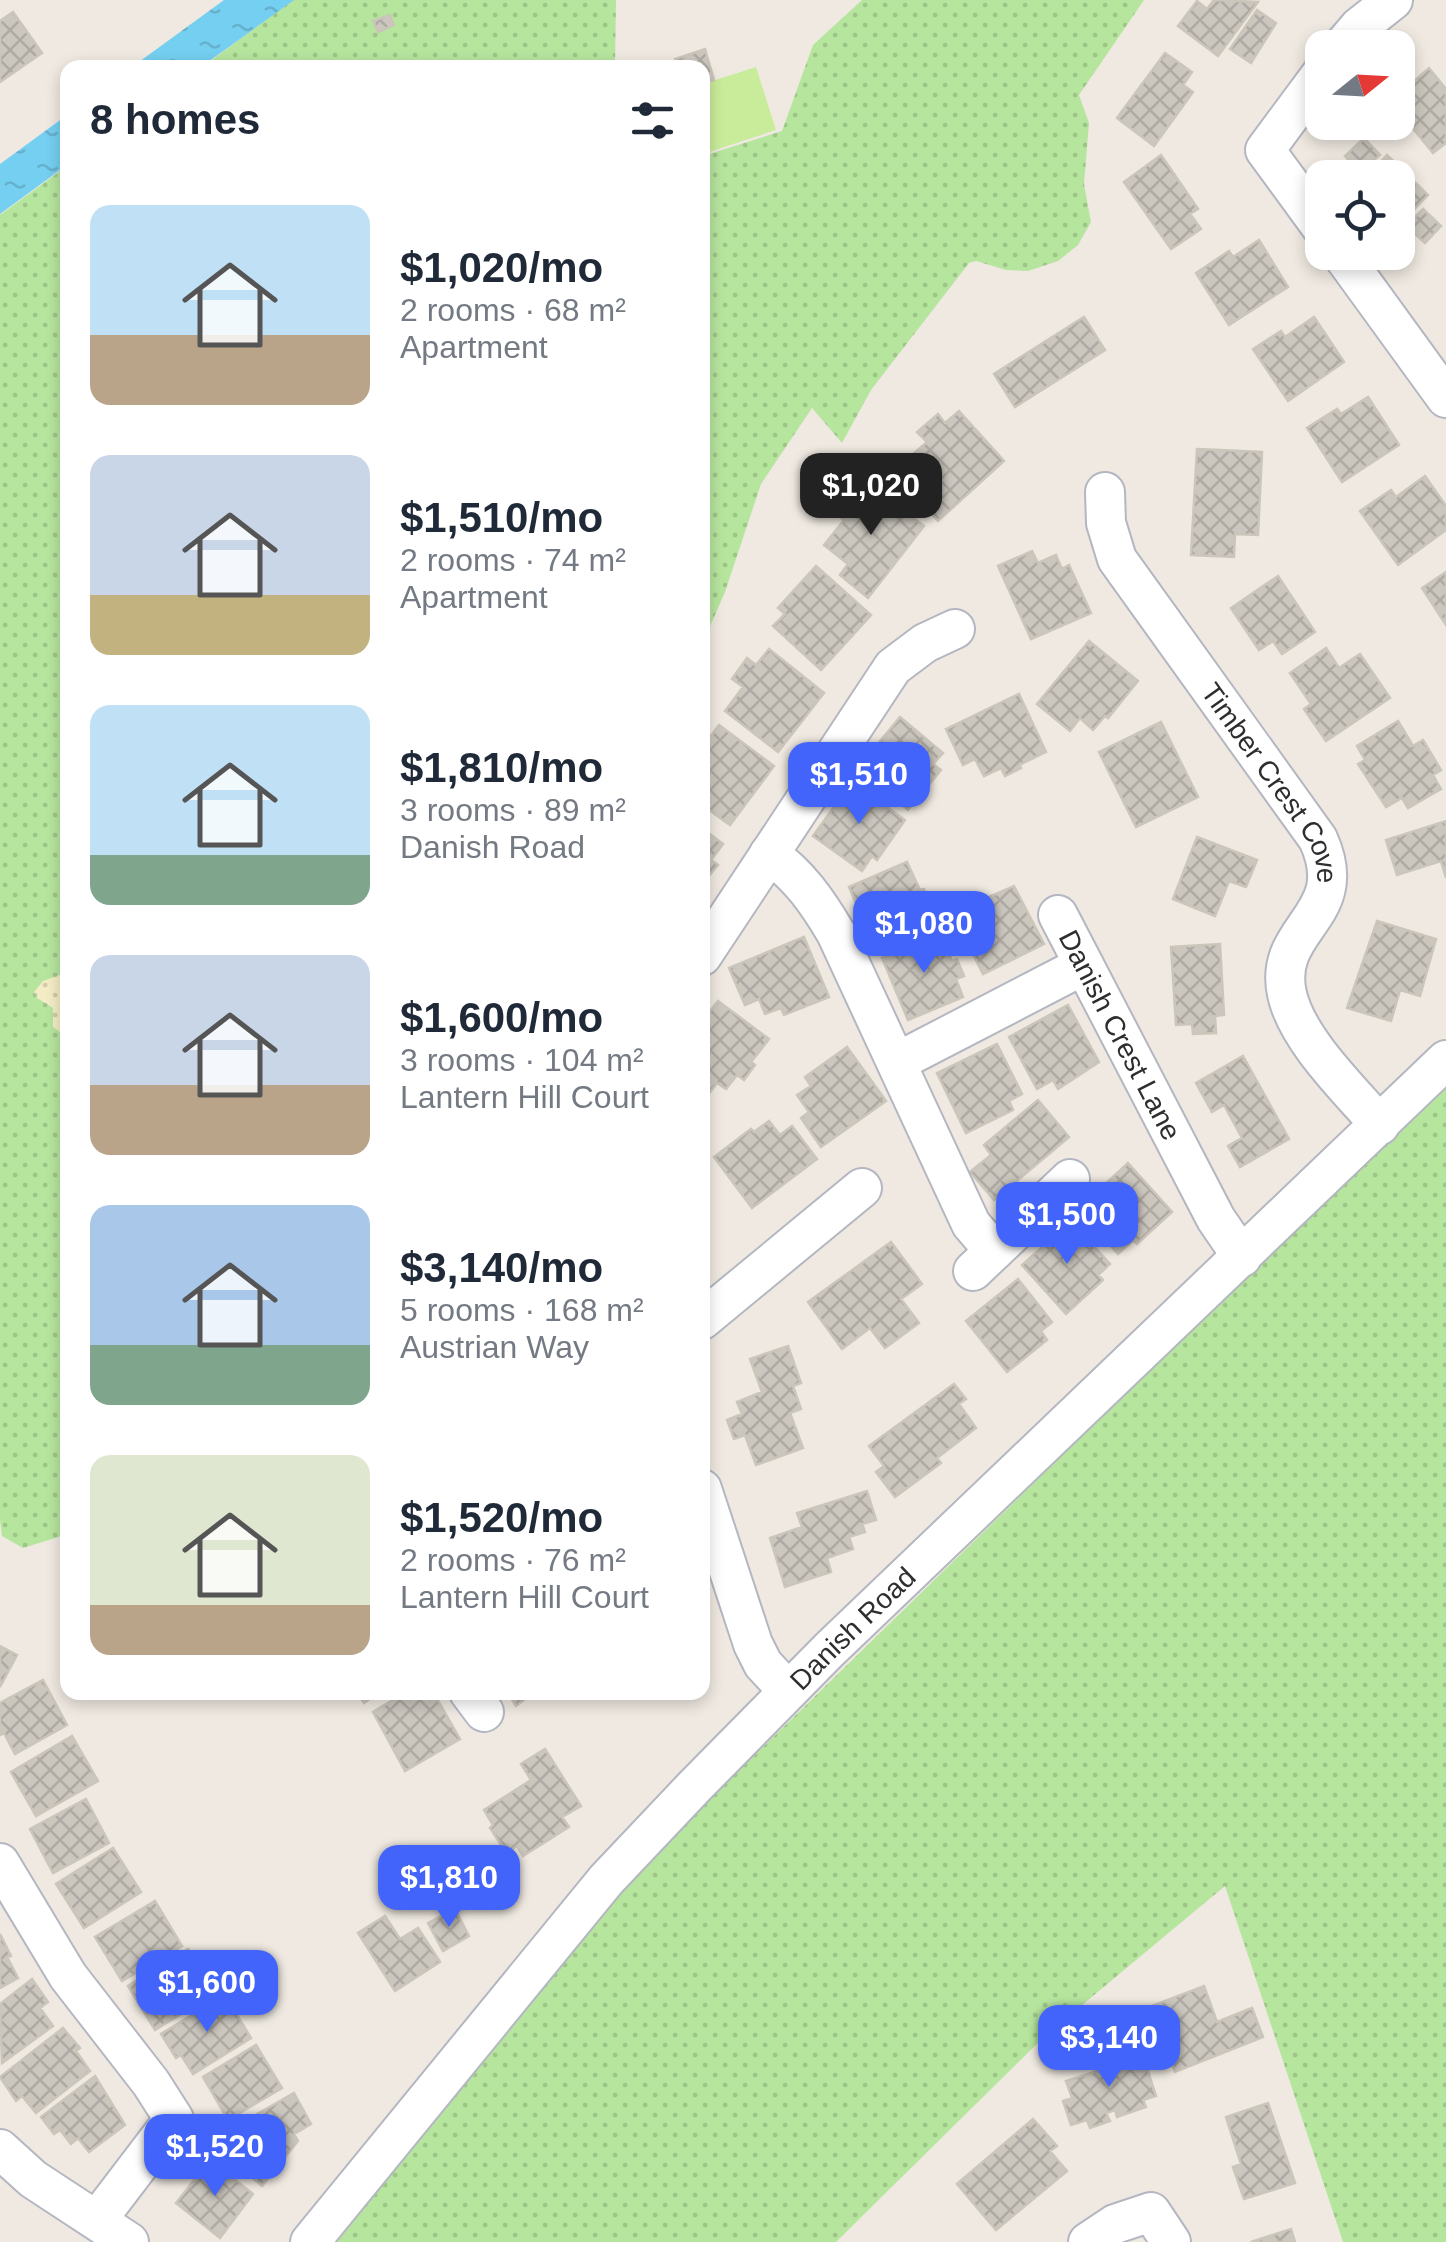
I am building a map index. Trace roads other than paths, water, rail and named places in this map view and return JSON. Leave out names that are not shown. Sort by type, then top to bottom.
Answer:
[{"type":"street","points":[[1356,30],[1393,0]]},
{"type":"street","points":[[1305,96],[1265,150],[1305,205]]},
{"type":"street","points":[[1353,270],[1446,398]]},
{"type":"street","name":"Timber Crest Cove","points":[[1105,492],[1106,524],[1118,559],[1306,823],[1326,858],[1330,879],[1322,903],[1298,937],[1286,964],[1286,993],[1296,1020],[1323,1058],[1380,1124]]},
{"type":"street","points":[[710,944],[893,667],[925,642],[954,628]]},
{"type":"street","points":[[769,854],[791,869],[815,897],[836,932],[971,1224],[984,1261],[1070,1179]]},
{"type":"street","name":"Danish Crest Lane","points":[[1058,915],[1216,1219],[1242,1257]]},
{"type":"street","points":[[897,1062],[1084,965]]},
{"type":"street","name":"Danish Road","points":[[310,2242],[606,1880],[788,1691],[1446,1060]]},
{"type":"street","points":[[710,1313],[862,1188]]},
{"type":"street","points":[[710,1513],[753,1644],[763,1664],[788,1691]]},
{"type":"street","points":[[0,1864],[68,1976],[174,2119],[97,2220]]},
{"type":"street","points":[[0,2149],[33,2179],[130,2242]]},
{"type":"street","points":[[1088,2242],[1115,2224],[1161,2227]]},
{"type":"water","points":[[224,0],[294,0],[211,60],[142,60]]},
{"type":"water","points":[[60,120],[60,170],[0,214],[0,164]]}]
